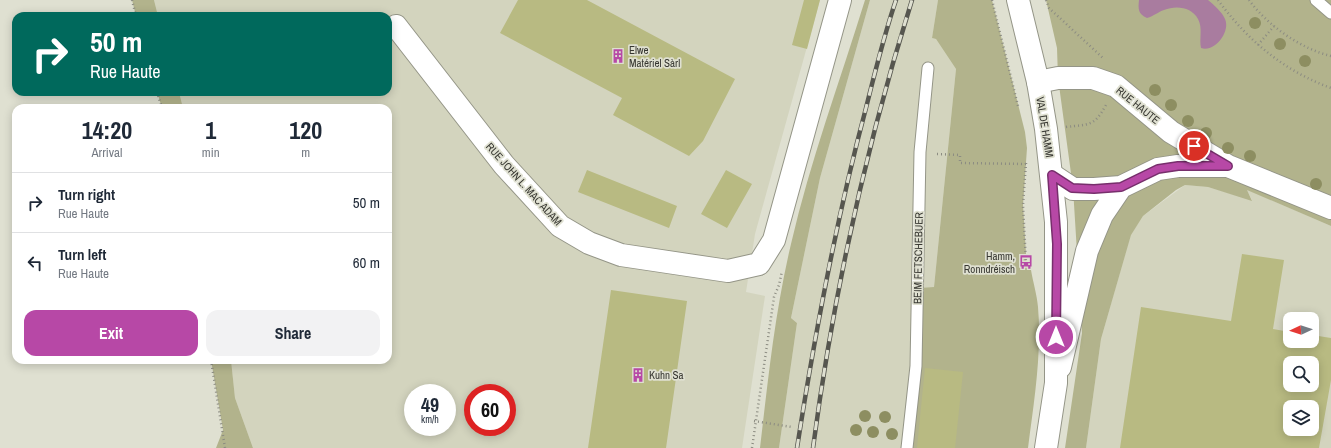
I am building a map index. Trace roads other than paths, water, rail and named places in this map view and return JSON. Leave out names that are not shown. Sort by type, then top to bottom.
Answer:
[{"type":"main road","name":"RUE JOHN L. MAC ADAM","points":[[396,26],[504,165],[560,226],[588,244],[621,255],[728,271],[759,264],[774,240],[840,0]]},
{"type":"main road","name":"VAL DE HAMM","points":[[1018,0],[1038,82],[1052,175],[1057,244],[1056,383],[1046,448]]},
{"type":"main road","name":"RUE HAUTE","points":[[1038,82],[1058,78],[1093,78],[1116,86],[1171,132],[1228,166],[1331,208]]},
{"type":"main road","name":"RUE HAUTE","points":[[1052,175],[1072,188],[1121,187],[1158,169],[1178,166],[1228,166]]},
{"type":"main road","name":"RUE HAUTE","points":[[1056,383],[1087,251],[1102,215],[1121,187]]},
{"type":"lane","points":[[1316,0],[1331,13]]},
{"type":"lane","name":"BEIM FETSCHEBUER","points":[[907,448],[916,366],[920,152],[928,68]]},
{"type":"railway","points":[[797,448],[819,319],[845,192],[876,67],[896,0]]},
{"type":"railway","points":[[813,448],[830,334],[853,222],[880,110],[912,0]]},
{"type":"place","name":"Elwe Matériel Sàrl","points":[[618,56]]},
{"type":"place","name":"Hamm, Ronndréisch","points":[[1026,262]]},
{"type":"place","name":"Kuhn Sa","points":[[638,375]]}]
